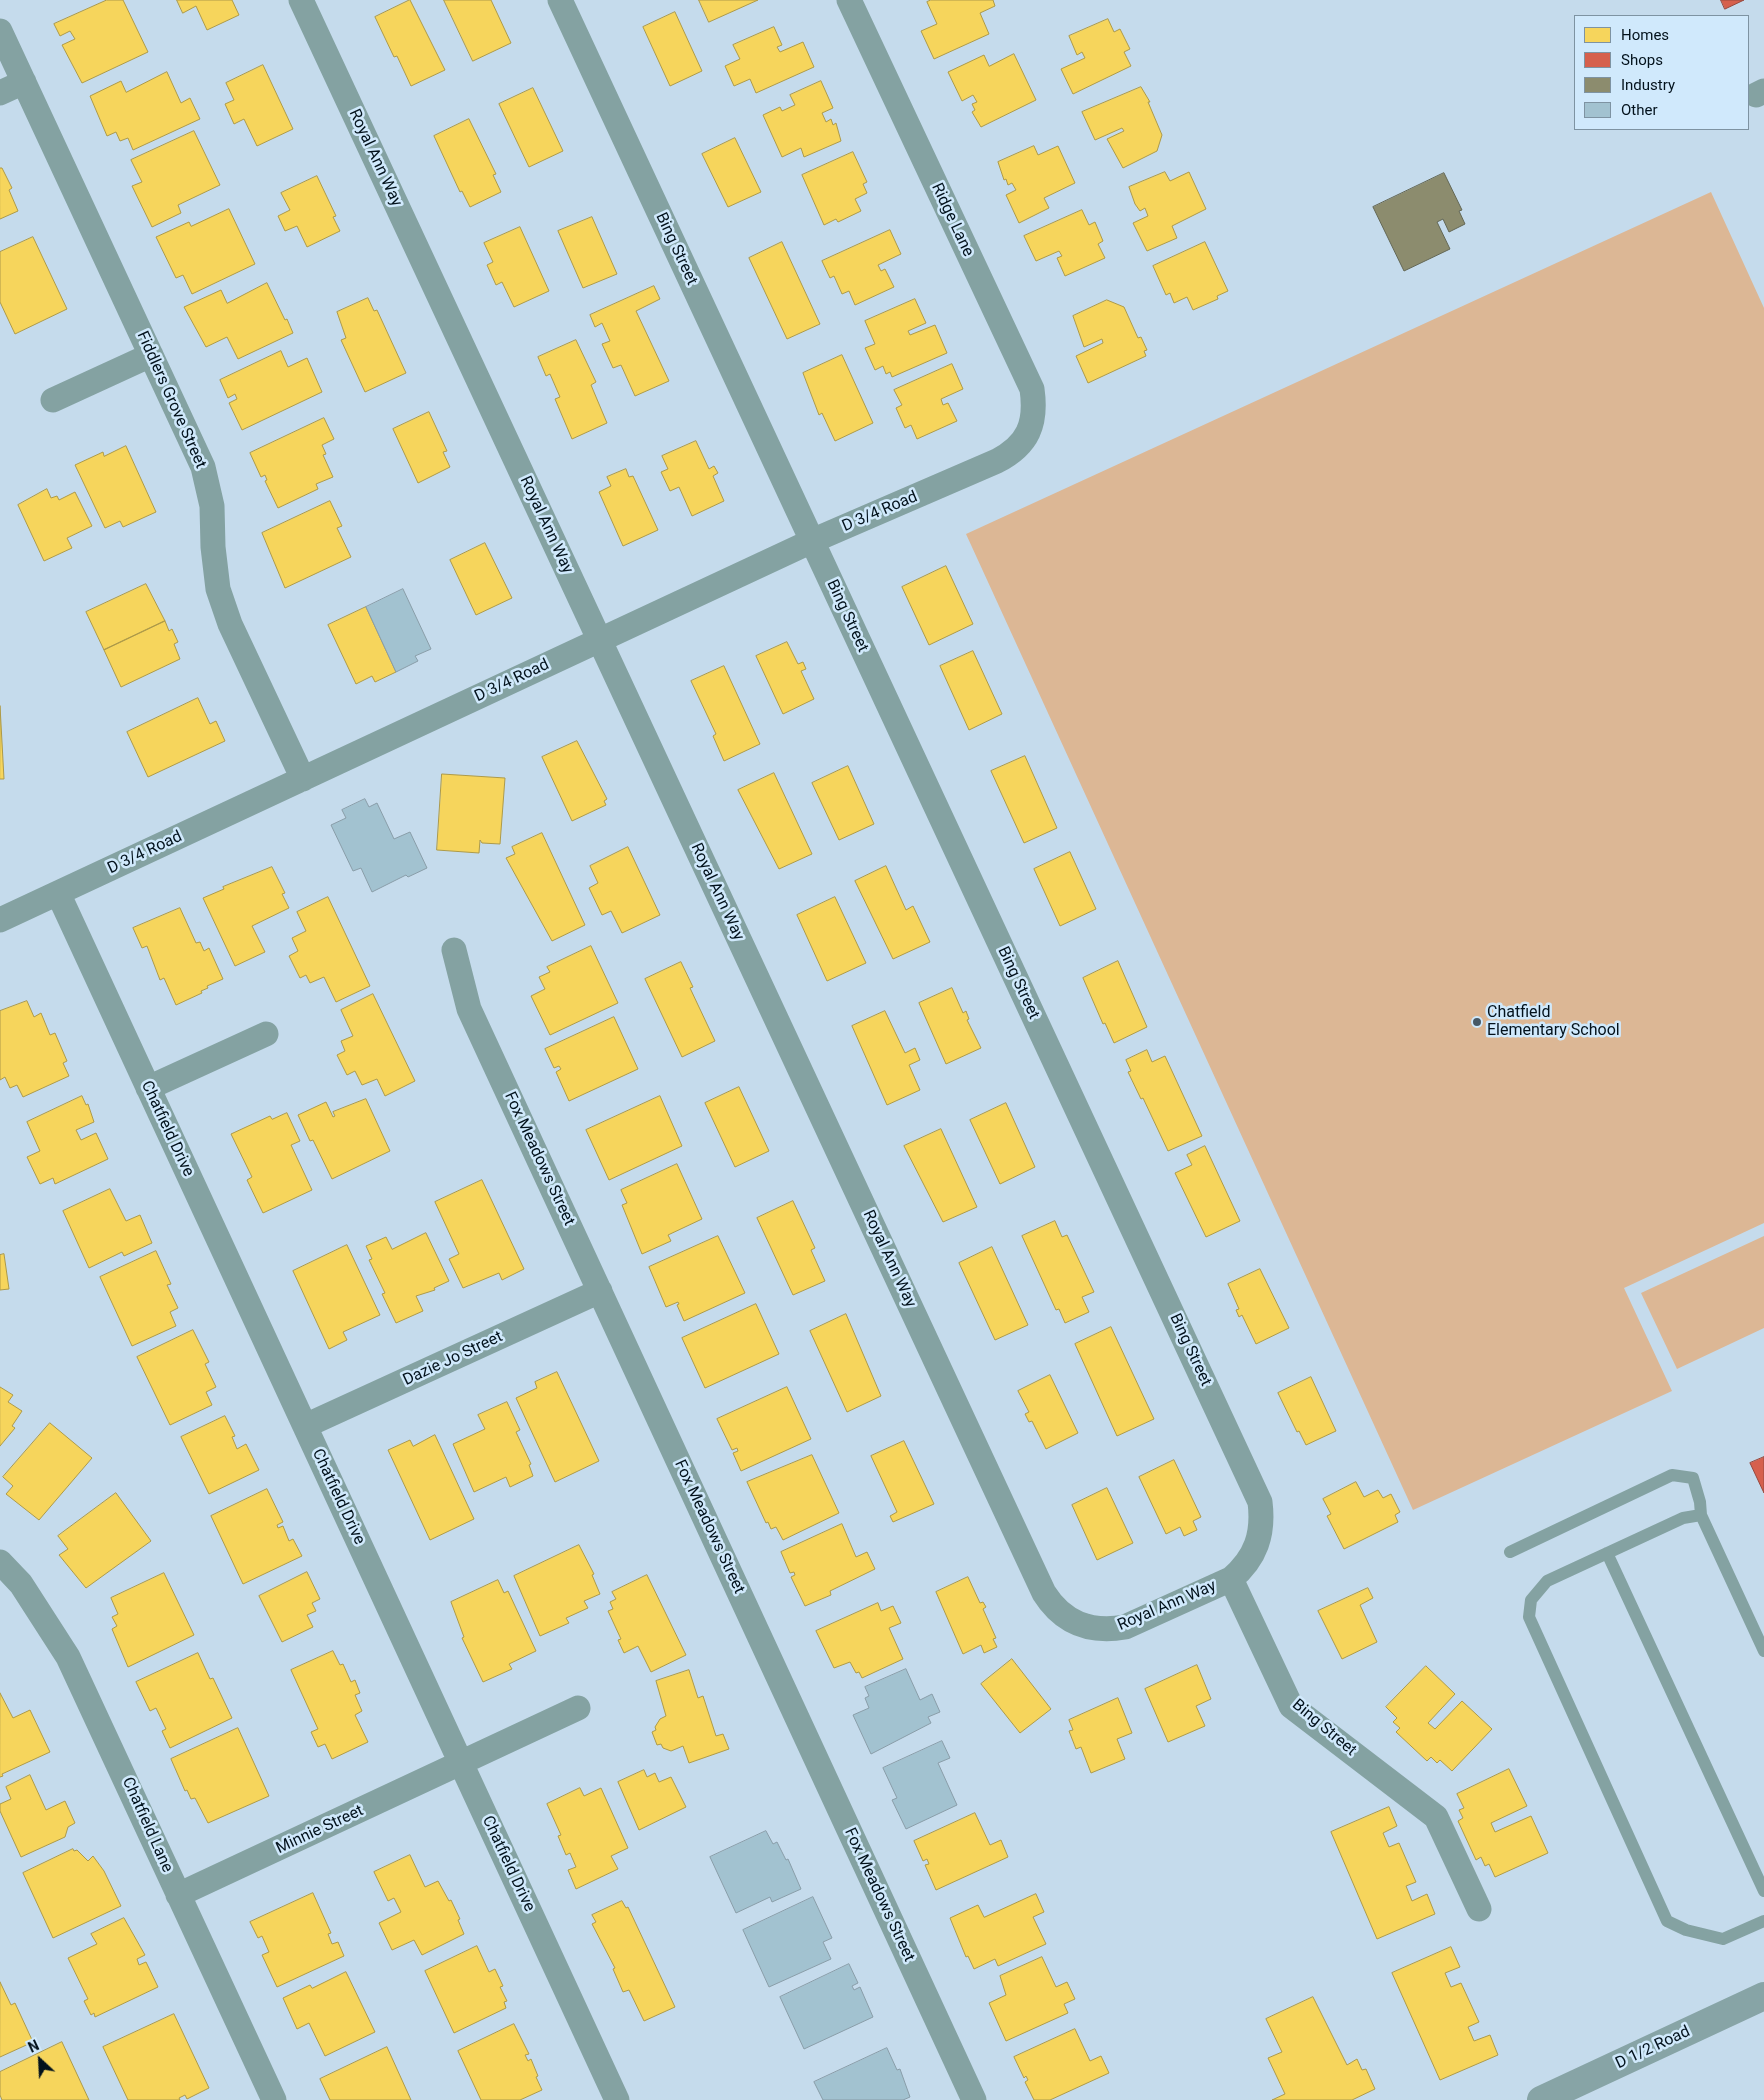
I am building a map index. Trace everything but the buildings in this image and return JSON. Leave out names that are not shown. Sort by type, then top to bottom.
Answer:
[{"type":"main road","name":"D 1/2 Road","points":[[1542,2100],[1764,1996]]},
{"type":"street","name":"Royal Ann Way","points":[[302,0],[1036,1575],[1052,1605],[1063,1616],[1075,1623],[1091,1629],[1108,1630],[1125,1627],[1231,1579]]},
{"type":"street","name":"Bing Street","points":[[560,0],[1260,1502],[1262,1519],[1256,1548],[1250,1560],[1231,1579],[1291,1706],[1436,1817],[1479,1909]]},
{"type":"street","name":"Ridge Lane","points":[[849,0],[1032,389],[1033,416],[1023,442]]},
{"type":"street","name":"Fiddlers Grove Street","points":[[0,31],[204,467],[212,506],[213,547],[218,589],[230,624],[303,779]]},
{"type":"street","points":[[0,93],[24,82]]},
{"type":"street","points":[[53,400],[151,355]]},
{"type":"street","name":"D 3/4 Road","points":[[0,920],[812,541],[1012,454],[1023,442]]},
{"type":"street","name":"Chatfield Drive","points":[[58,893],[617,2100]]},
{"type":"street","name":"Fox Meadows Street","points":[[454,950],[469,1009],[974,2100]]},
{"type":"street","points":[[148,1088],[266,1034]]},
{"type":"street","name":"Dazie Jo Street","points":[[305,1426],[600,1291]]},
{"type":"street","name":"Chatfield Lane","points":[[0,1562],[21,1584],[68,1657],[274,2100]]},
{"type":"street","name":"Minnie Street","points":[[178,1895],[578,1708]]},
{"type":"lane","points":[[1510,1552],[1672,1475],[1693,1478],[1700,1502],[1701,1515],[1764,1651]]},
{"type":"lane","points":[[1701,1515],[1683,1518],[1547,1581],[1531,1600],[1529,1617],[1667,1921],[1686,1930],[1723,1939],[1764,1921]]},
{"type":"lane","points":[[1607,1553],[1764,1891]]},
{"type":"shaded area","name":"Chatfield Elementary School","points":[[1711,192],[1764,308],[1764,1223],[1624,1288],[1672,1391],[1413,1510],[966,534]]},
{"type":"shaded area","points":[[1764,1236],[1764,1328],[1677,1369],[1641,1293]]},
{"type":"place","name":"Chatfield Elementary School","points":[[1477,1022]]}]
